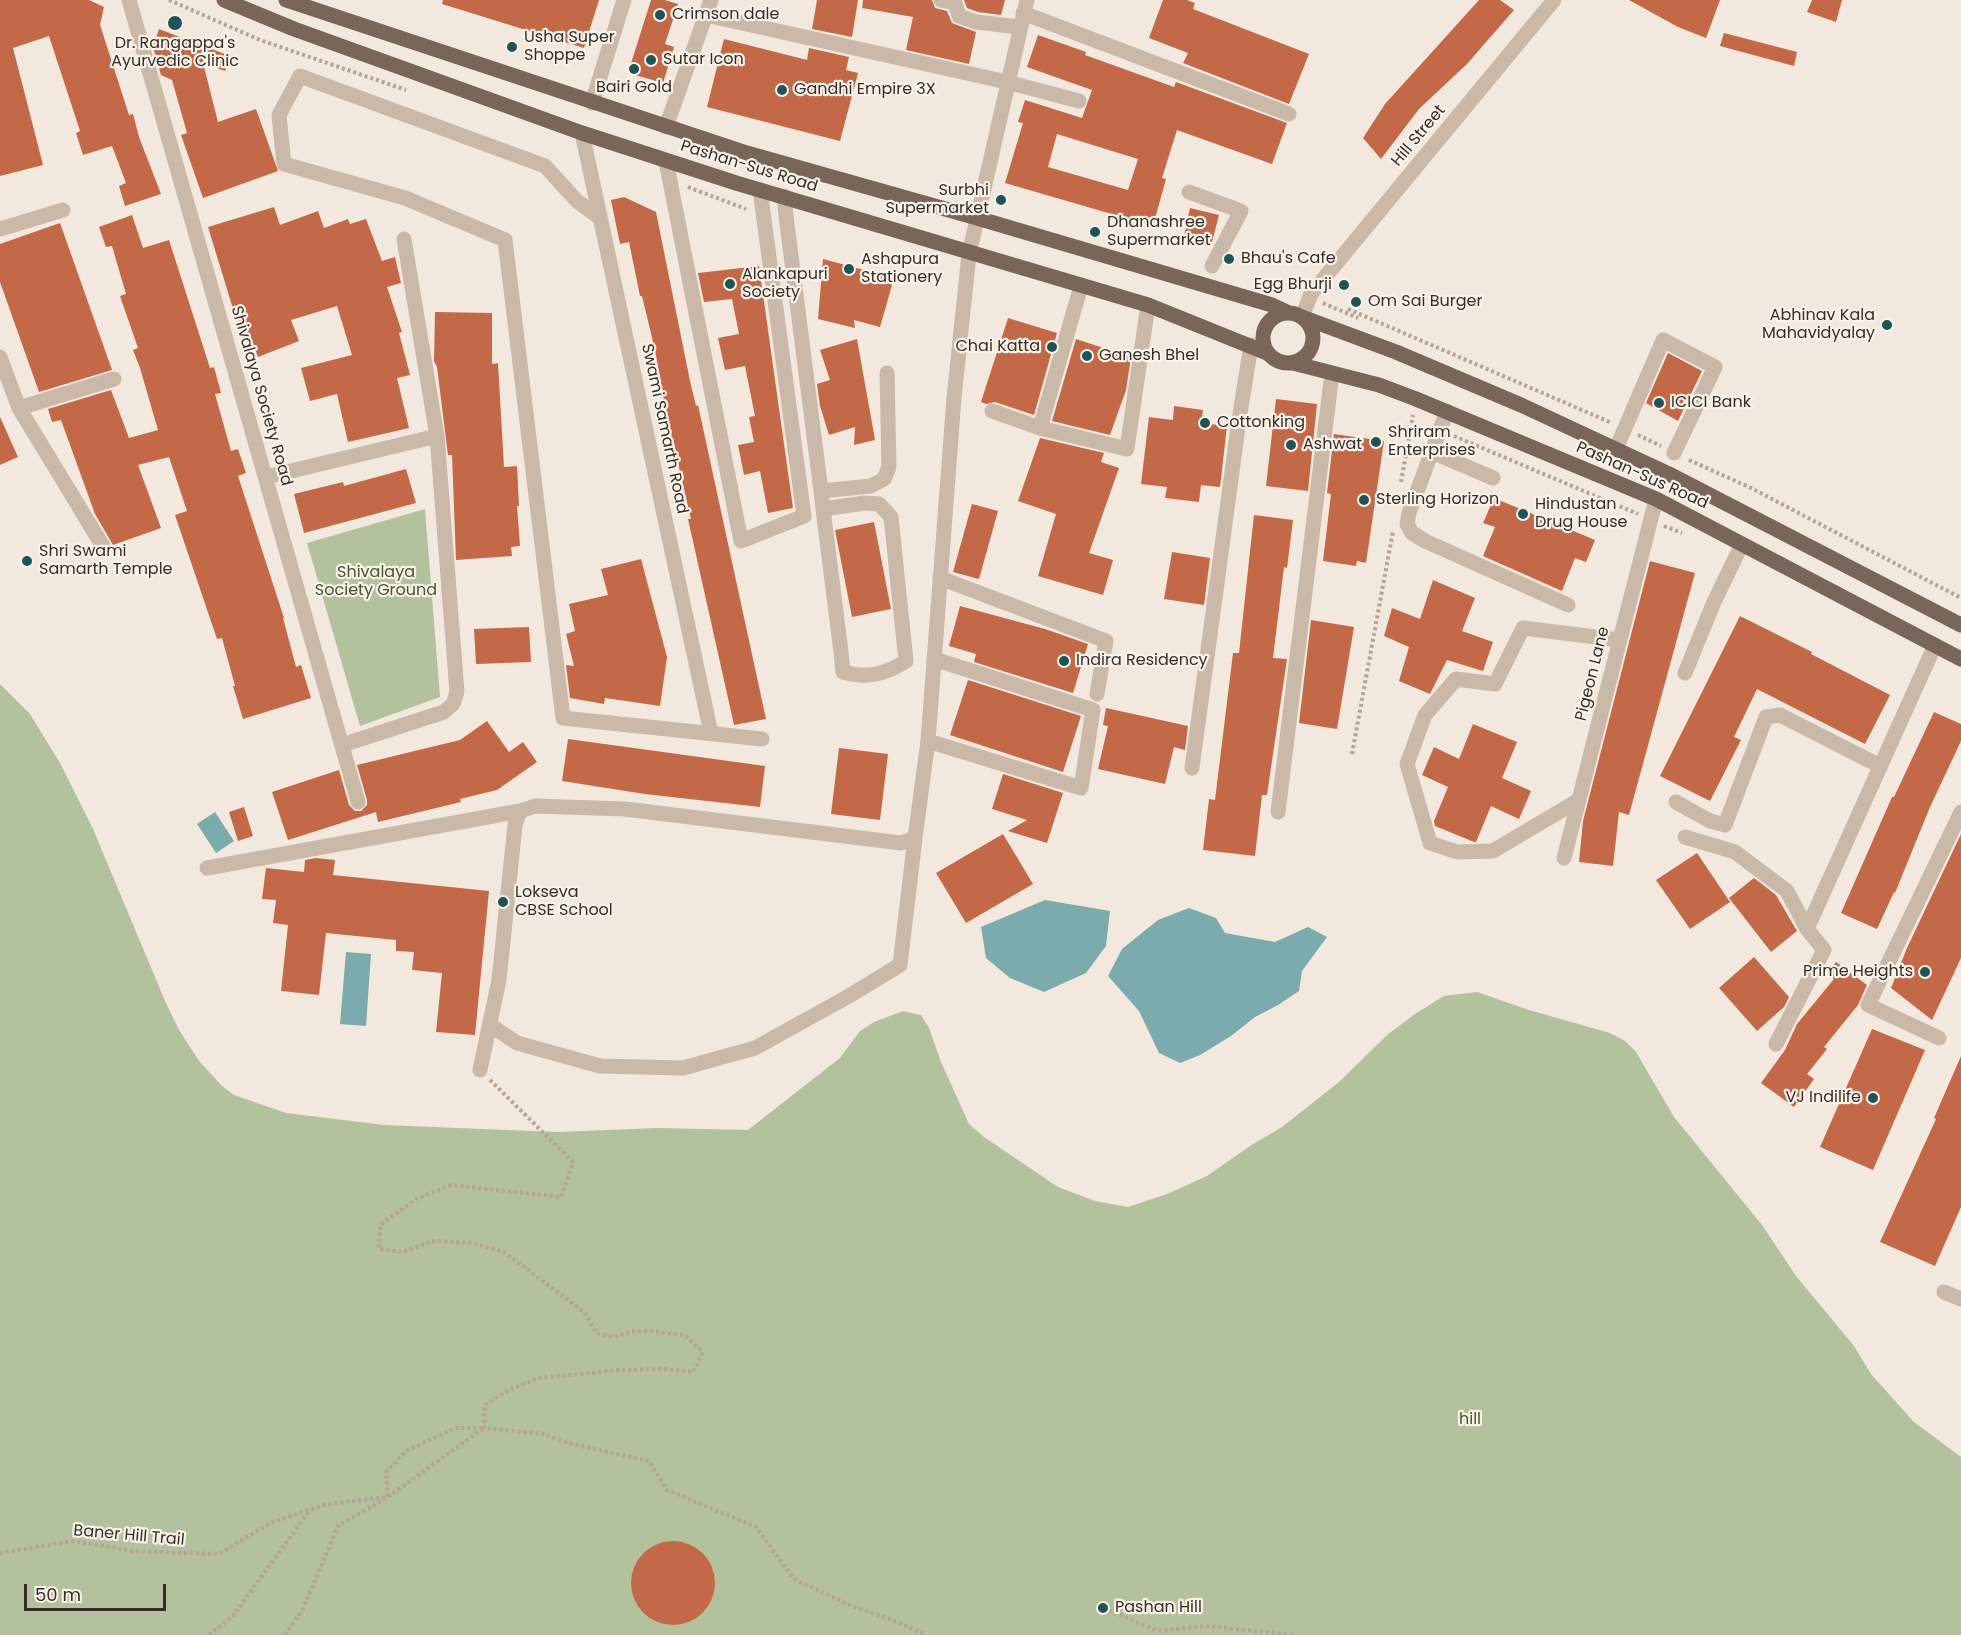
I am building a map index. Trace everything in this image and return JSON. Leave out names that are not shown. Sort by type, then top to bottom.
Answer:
[{"type":"main road","points":[[219,0],[224,0]]},
{"type":"main road","name":"Pashan-Sus Road","points":[[224,0],[294,29],[582,133],[969,254],[1148,306],[1267,353]]},
{"type":"main road","name":"Pashan-Sus Road","points":[[286,0],[747,153],[977,218],[1272,306],[1396,352],[1521,405],[1669,474],[1961,625]]},
{"type":"main road","points":[[1278,315],[1296,315],[1310,326],[1313,337],[1311,348],[1304,357],[1293,363],[1279,362],[1267,353],[1263,342],[1264,331],[1269,321],[1278,315]]},
{"type":"main road","name":"Pashan-Sus Road","points":[[1293,363],[1379,385],[1447,411],[1656,499],[1961,659]]},
{"type":"street","name":"Shivalaya Society Road","points":[[129,0],[358,802]]},
{"type":"street","points":[[592,103],[624,0]]},
{"type":"street","points":[[666,127],[711,0]]},
{"type":"street","points":[[941,0],[955,3],[959,16],[976,22],[1023,13],[1289,114]]},
{"type":"street","name":"Hill Street","points":[[1296,315],[1554,0]]},
{"type":"street","points":[[490,1025],[517,1043],[600,1066],[683,1068],[755,1048],[900,965],[928,741],[954,398],[969,254],[1023,13]]},
{"type":"street","points":[[706,15],[1007,81],[1079,100]]},
{"type":"street","points":[[600,218],[578,201],[545,166],[300,76],[279,115],[284,164],[405,198],[505,240],[563,718],[762,739]]},
{"type":"street","name":"Swami Samarth Road","points":[[582,133],[711,733]]},
{"type":"street","points":[[666,161],[741,541],[804,516],[760,190]]},
{"type":"street","points":[[1189,192],[1241,211],[1212,266]]},
{"type":"street","points":[[784,196],[843,672],[876,675],[894,669],[906,661],[891,517],[879,504],[865,503],[823,509]]},
{"type":"street","points":[[0,229],[63,210]]},
{"type":"street","points":[[342,745],[444,712],[453,704],[457,692],[437,436],[404,239]]},
{"type":"street","points":[[1040,428],[1081,286]]},
{"type":"street","points":[[992,411],[1040,428],[1127,449],[1148,306]]},
{"type":"street","points":[[1616,449],[1663,340],[1715,368],[1674,453]]},
{"type":"street","points":[[1192,768],[1251,345]]},
{"type":"street","points":[[0,357],[19,408],[104,548]]},
{"type":"street","points":[[821,492],[871,486],[884,480],[889,467],[887,373]]},
{"type":"street","points":[[1278,812],[1332,373]]},
{"type":"street","points":[[19,408],[114,379]]},
{"type":"street","points":[[1447,411],[1409,513],[1407,524],[1412,533],[1425,541],[1568,605]]},
{"type":"street","points":[[266,477],[437,436]]},
{"type":"street","points":[[1432,452],[1493,478]]},
{"type":"street","name":"Pigeon Lane","points":[[1564,858],[1656,499]]},
{"type":"street","points":[[1685,673],[1714,602],[1742,544]]},
{"type":"street","points":[[940,578],[1106,641],[1097,694]]},
{"type":"street","points":[[1579,800],[1493,850],[1457,852],[1430,843],[1407,764],[1425,715],[1456,679],[1495,684],[1522,628],[1620,640]]},
{"type":"street","points":[[1807,929],[1935,645]]},
{"type":"street","points":[[928,741],[1081,788],[1093,710],[934,659]]},
{"type":"street","points":[[1676,802],[1710,821],[1725,825],[1766,717],[1780,715],[1880,766]]},
{"type":"street","points":[[207,868],[520,811],[535,806],[625,809],[901,843],[915,838]]},
{"type":"street","points":[[480,1071],[499,980],[515,825],[520,811]]},
{"type":"street","points":[[1940,1038],[1868,1005],[1961,812]]},
{"type":"street","points":[[1685,837],[1735,852],[1779,884],[1787,891],[1807,929],[1824,950],[1776,1044]]},
{"type":"street","points":[[1944,1292],[1961,1299]]},
{"type":"path","points":[[1400,487],[1416,399]]},
{"type":"path","points":[[1352,754],[1394,522]]},
{"type":"path","points":[[480,1071],[573,1162],[561,1197],[452,1185],[416,1199],[380,1225],[379,1250],[403,1252],[432,1241],[472,1243],[504,1252],[584,1312],[597,1333],[614,1337],[629,1332],[651,1331],[684,1335],[703,1352],[693,1372],[665,1369],[620,1370],[539,1378],[508,1390],[485,1405],[484,1428]]},
{"type":"path","points":[[388,1497],[386,1472],[406,1451],[456,1428],[484,1428],[544,1434],[567,1443],[649,1461],[667,1490],[756,1527],[794,1579],[852,1606],[926,1635]]},
{"type":"path","points":[[285,1635],[303,1609],[338,1526],[388,1497],[484,1428]]},
{"type":"path","name":"Baner Hill Trail","points":[[0,1553],[74,1541],[133,1551],[219,1554],[270,1523],[328,1504],[388,1497]]},
{"type":"path","points":[[209,1635],[233,1616],[310,1510]]},
{"type":"path","points":[[1103,1608],[1158,1631],[1206,1626],[1294,1635]]},
{"type":"green space","name":"Shivalaya Society Ground","points":[[425,509],[440,697],[360,726],[307,543]]},
{"type":"green space","name":"hill","points":[[0,684],[30,714],[60,763],[93,829],[165,1001],[179,1030],[199,1061],[222,1086],[234,1095],[286,1113],[384,1125],[557,1132],[658,1128],[748,1130],[840,1058],[860,1031],[874,1022],[903,1011],[921,1015],[929,1028],[941,1062],[969,1124],[984,1137],[1058,1187],[1095,1201],[1128,1207],[1167,1194],[1207,1176],[1282,1127],[1339,1082],[1387,1035],[1444,996],[1477,992],[1529,1010],[1610,1033],[1625,1041],[1636,1052],[1674,1117],[1762,1225],[1796,1276],[1854,1346],[1871,1374],[1914,1422],[1961,1457],[1961,1635],[0,1635]]},
{"type":"water","points":[[215,812],[234,841],[216,853],[197,824]]},
{"type":"water","points":[[1045,900],[1110,911],[1106,946],[1086,973],[1044,992],[1010,978],[986,958],[981,927]]},
{"type":"water","points":[[1189,908],[1216,918],[1225,933],[1275,942],[1308,927],[1327,937],[1302,971],[1299,991],[1255,1017],[1231,1036],[1200,1055],[1180,1063],[1159,1053],[1139,1011],[1108,976],[1122,949],[1158,920]]},
{"type":"water","points":[[346,952],[371,954],[366,1026],[340,1024]]},
{"type":"building","points":[[0,0],[89,0],[104,7],[100,25],[129,115],[133,114],[139,137],[161,194],[125,206],[119,186],[126,183],[112,146],[83,155],[76,133],[80,131],[49,36],[13,48],[43,165],[0,176]]},
{"type":"building","points":[[443,0],[599,0],[584,48],[442,4]]},
{"type":"building","points":[[651,0],[665,0],[678,4],[665,44],[674,47],[663,83],[628,73]]},
{"type":"building","points":[[817,0],[858,0],[852,37],[812,29]]},
{"type":"building","points":[[863,0],[932,0],[935,8],[947,11],[952,23],[976,32],[969,64],[906,50],[913,17],[862,8]]},
{"type":"building","points":[[964,0],[1005,0],[1001,15],[967,8]]},
{"type":"building","points":[[1163,0],[1187,0],[1195,3],[1193,9],[1309,54],[1289,104],[1183,63],[1188,53],[1149,38]]},
{"type":"building","points":[[1479,0],[1500,0],[1514,10],[1467,64],[1419,109],[1381,159],[1363,138],[1385,104]]},
{"type":"building","points":[[1629,0],[1720,0],[1706,38],[1678,27]]},
{"type":"building","points":[[1812,0],[1842,0],[1836,22],[1807,12]]},
{"type":"building","points":[[159,29],[230,56],[225,71],[203,63],[218,122],[256,109],[278,171],[203,198],[181,135],[187,133],[172,80],[161,75],[153,47]]},
{"type":"building","points":[[1724,33],[1797,52],[1794,66],[1720,46]]},
{"type":"building","points":[[1038,35],[1086,52],[1085,55],[1174,87],[1176,82],[1287,123],[1272,164],[1177,130],[1162,178],[1166,179],[1153,226],[1005,183],[1023,123],[1018,122],[1025,100],[1082,118],[1092,90],[1027,67]],"holes":[[[1057,134],[1138,159],[1128,190],[1048,167]]]},
{"type":"building","name":"Gandhi Empire 3X","points":[[724,39],[807,60],[809,48],[849,57],[846,70],[858,73],[840,141],[707,107]]},
{"type":"building","points":[[624,197],[656,212],[690,381],[696,406],[698,405],[766,719],[734,725],[688,519],[691,519],[666,412],[655,350],[642,296],[640,296],[629,242],[620,244],[611,200]]},
{"type":"building","points":[[274,207],[280,225],[318,211],[324,228],[348,219],[350,224],[366,219],[382,261],[395,257],[401,283],[387,287],[402,332],[399,333],[410,375],[397,378],[409,428],[348,442],[337,394],[310,401],[301,368],[352,355],[337,306],[291,320],[299,341],[258,357],[249,333],[241,335],[208,227]]},
{"type":"building","points":[[1190,208],[1219,215],[1212,242],[1184,236]]},
{"type":"building","points":[[132,215],[143,248],[169,240],[210,368],[214,367],[221,393],[215,394],[231,451],[238,449],[246,473],[238,476],[284,618],[296,667],[301,665],[311,698],[243,719],[222,638],[217,639],[175,515],[187,511],[169,457],[138,465],[161,528],[113,545],[95,514],[61,420],[52,422],[48,409],[111,390],[129,438],[158,430],[133,350],[138,348],[120,296],[126,294],[112,246],[106,247],[99,227]]},
{"type":"building","points":[[60,223],[112,370],[39,392],[0,282],[0,244]]},
{"type":"building","points":[[823,259],[894,278],[880,327],[854,320],[855,328],[818,319]]},
{"type":"building","points":[[759,266],[793,508],[768,513],[760,471],[744,475],[738,445],[754,442],[749,417],[755,416],[745,366],[725,370],[718,338],[739,334],[732,299],[704,302],[698,273]]},
{"type":"building","points":[[435,312],[492,313],[492,364],[498,363],[504,467],[517,466],[520,546],[511,547],[512,556],[456,560],[452,455],[448,455],[437,367],[434,361]]},
{"type":"building","points":[[1008,318],[1057,333],[1034,415],[995,402],[986,404],[981,402]]},
{"type":"building","points":[[857,339],[875,440],[854,445],[855,427],[829,435],[820,406],[817,384],[830,380],[820,350]]},
{"type":"building","points":[[1076,339],[1131,357],[1126,390],[1110,435],[1052,421]]},
{"type":"building","points":[[1668,353],[1702,371],[1678,421],[1646,403]]},
{"type":"building","name":"Ashwat","points":[[1276,399],[1317,404],[1308,491],[1266,486]]},
{"type":"building","points":[[1174,406],[1203,410],[1201,423],[1227,426],[1220,487],[1201,485],[1199,502],[1165,498],[1167,487],[1141,484],[1149,417],[1173,420]]},
{"type":"building","points":[[0,417],[18,457],[0,465]]},
{"type":"building","name":"Sterling Horizon","points":[[1334,434],[1384,441],[1366,563],[1357,561],[1356,566],[1323,561],[1331,494],[1327,493]]},
{"type":"building","points":[[1040,438],[1104,453],[1101,462],[1119,468],[1089,553],[1113,560],[1103,595],[1038,576],[1056,514],[1018,501]]},
{"type":"building","points":[[406,469],[416,503],[304,533],[294,494],[343,482],[344,486]]},
{"type":"building","points":[[1494,498],[1595,540],[1586,562],[1575,558],[1562,591],[1483,556],[1495,527],[1483,523]]},
{"type":"building","points":[[972,504],[998,511],[979,579],[953,572]]},
{"type":"building","points":[[1254,515],[1293,520],[1287,568],[1284,567],[1273,658],[1287,659],[1267,795],[1262,795],[1255,856],[1203,850],[1209,799],[1215,800],[1233,653],[1239,653]]},
{"type":"building","points":[[874,522],[891,609],[852,617],[835,530]]},
{"type":"building","points":[[1172,552],[1210,558],[1204,605],[1164,599]]},
{"type":"building","points":[[641,559],[667,657],[660,706],[605,698],[604,704],[570,698],[566,665],[574,666],[566,634],[575,631],[569,604],[608,595],[601,569]]},
{"type":"building","points":[[1650,561],[1695,573],[1629,815],[1619,812],[1613,866],[1579,862],[1583,821]]},
{"type":"building","points":[[1433,580],[1475,598],[1462,631],[1493,642],[1483,671],[1447,660],[1430,694],[1399,681],[1409,647],[1384,636],[1392,608],[1420,619]]},
{"type":"building","points":[[960,606],[1045,629],[1088,644],[1073,693],[974,662],[976,654],[949,646]]},
{"type":"building","points":[[1740,616],[1890,695],[1865,744],[1757,689],[1734,737],[1741,740],[1710,801],[1660,776]]},
{"type":"building","points":[[1311,620],[1354,627],[1337,729],[1299,723]]},
{"type":"building","points":[[529,627],[531,662],[476,664],[474,629]]},
{"type":"building","points":[[968,680],[1081,716],[1063,772],[950,735]]},
{"type":"building","points":[[1106,708],[1188,726],[1185,750],[1174,747],[1165,784],[1098,769],[1108,726],[1103,725]]},
{"type":"building","points":[[1934,712],[1961,724],[1961,741],[1877,929],[1841,913],[1892,797]]},
{"type":"building","points":[[487,721],[509,752],[523,742],[537,762],[497,790],[460,799],[461,802],[378,822],[376,812],[288,840],[272,792],[339,770],[349,805],[355,811],[361,811],[367,805],[367,800],[357,765],[460,740]]},
{"type":"building","points":[[1473,724],[1517,742],[1502,778],[1531,791],[1519,819],[1491,806],[1476,842],[1435,826],[1434,821],[1448,787],[1422,775],[1434,747],[1459,759]]},
{"type":"building","points":[[568,739],[765,766],[760,807],[645,794],[562,781]]},
{"type":"building","points":[[839,748],[888,754],[880,820],[831,814]]},
{"type":"building","points":[[1003,774],[1063,793],[1047,843],[1008,831],[1027,820],[992,809]]},
{"type":"building","points":[[244,807],[253,836],[238,841],[229,812]]},
{"type":"building","points":[[1003,834],[1033,884],[966,923],[936,873]]},
{"type":"building","name":"Prime Heights","points":[[1961,834],[1961,958],[1932,1020],[1891,988],[1907,948]]},
{"type":"building","points":[[1697,853],[1730,902],[1690,929],[1656,880]]},
{"type":"building","points":[[316,858],[335,860],[333,875],[489,891],[475,1035],[436,1032],[442,973],[412,970],[414,952],[396,951],[396,940],[326,933],[319,995],[281,991],[288,925],[273,923],[276,900],[262,899],[266,868],[304,872],[305,860]]},
{"type":"building","points":[[1754,878],[1776,895],[1797,931],[1771,952],[1729,898]]},
{"type":"building","points":[[1754,957],[1789,997],[1784,1007],[1757,1031],[1719,988]]},
{"type":"building","points":[[1836,962],[1867,985],[1858,1005],[1824,1047],[1827,1049],[1807,1074],[1814,1079],[1794,1107],[1761,1083],[1785,1050],[1797,1024],[1834,979],[1828,973]]},
{"type":"building","name":"VJ Indilife","points":[[1872,1029],[1925,1050],[1873,1170],[1820,1147]]},
{"type":"building","points":[[1961,1056],[1961,1207],[1935,1266],[1880,1242],[1936,1119],[1934,1118]]},
{"type":"building","points":[[673,1541],[689,1544],[703,1553],[712,1567],[715,1583],[712,1599],[703,1613],[689,1622],[673,1625],[657,1622],[643,1613],[634,1599],[631,1583],[634,1567],[643,1553],[657,1544]]},
{"type":"place","name":"Crimson dale","points":[[660,15]]},
{"type":"place","name":"Dr. Rangappa's Ayurvedic Clinic","points":[[175,23]]},
{"type":"place","name":"Usha Super Shoppe","points":[[512,47]]},
{"type":"place","name":"Sutar Icon","points":[[651,60]]},
{"type":"place","name":"Bairi Gold","points":[[634,69]]},
{"type":"place","name":"Gandhi Empire 3X","points":[[782,90]]},
{"type":"place","name":"Surbhi Supermarket","points":[[1001,200]]},
{"type":"place","name":"Dhanashree Supermarket","points":[[1095,232]]},
{"type":"place","name":"Bhau's Cafe","points":[[1229,259]]},
{"type":"place","name":"Ashapura Stationery","points":[[849,269]]},
{"type":"place","name":"Alankapuri Society","points":[[730,284]]},
{"type":"place","name":"Egg Bhurji","points":[[1344,285]]},
{"type":"place","name":"Om Sai Burger","points":[[1356,302]]},
{"type":"place","name":"Abhinav Kala Mahavidyalay","points":[[1887,325]]},
{"type":"place","name":"Chai Katta","points":[[1052,347]]},
{"type":"place","name":"Ganesh Bhel","points":[[1087,356]]},
{"type":"place","name":"ICICI Bank","points":[[1659,403]]},
{"type":"place","name":"Cottonking","points":[[1205,423]]},
{"type":"place","name":"Shriram Enterprises","points":[[1376,442]]},
{"type":"place","name":"Ashwat","points":[[1291,445]]},
{"type":"place","name":"Sterling Horizon","points":[[1364,500]]},
{"type":"place","name":"Hindustan Drug House","points":[[1523,514]]},
{"type":"place","name":"Shri Swami Samarth Temple","points":[[27,561]]},
{"type":"place","name":"Indira Residency","points":[[1064,661]]},
{"type":"place","name":"Lokseva CBSE School","points":[[503,902]]},
{"type":"place","name":"Prime Heights","points":[[1925,972]]},
{"type":"place","name":"VJ Indilife","points":[[1873,1098]]},
{"type":"place","name":"Pashan Hill","points":[[1103,1608]]}]
